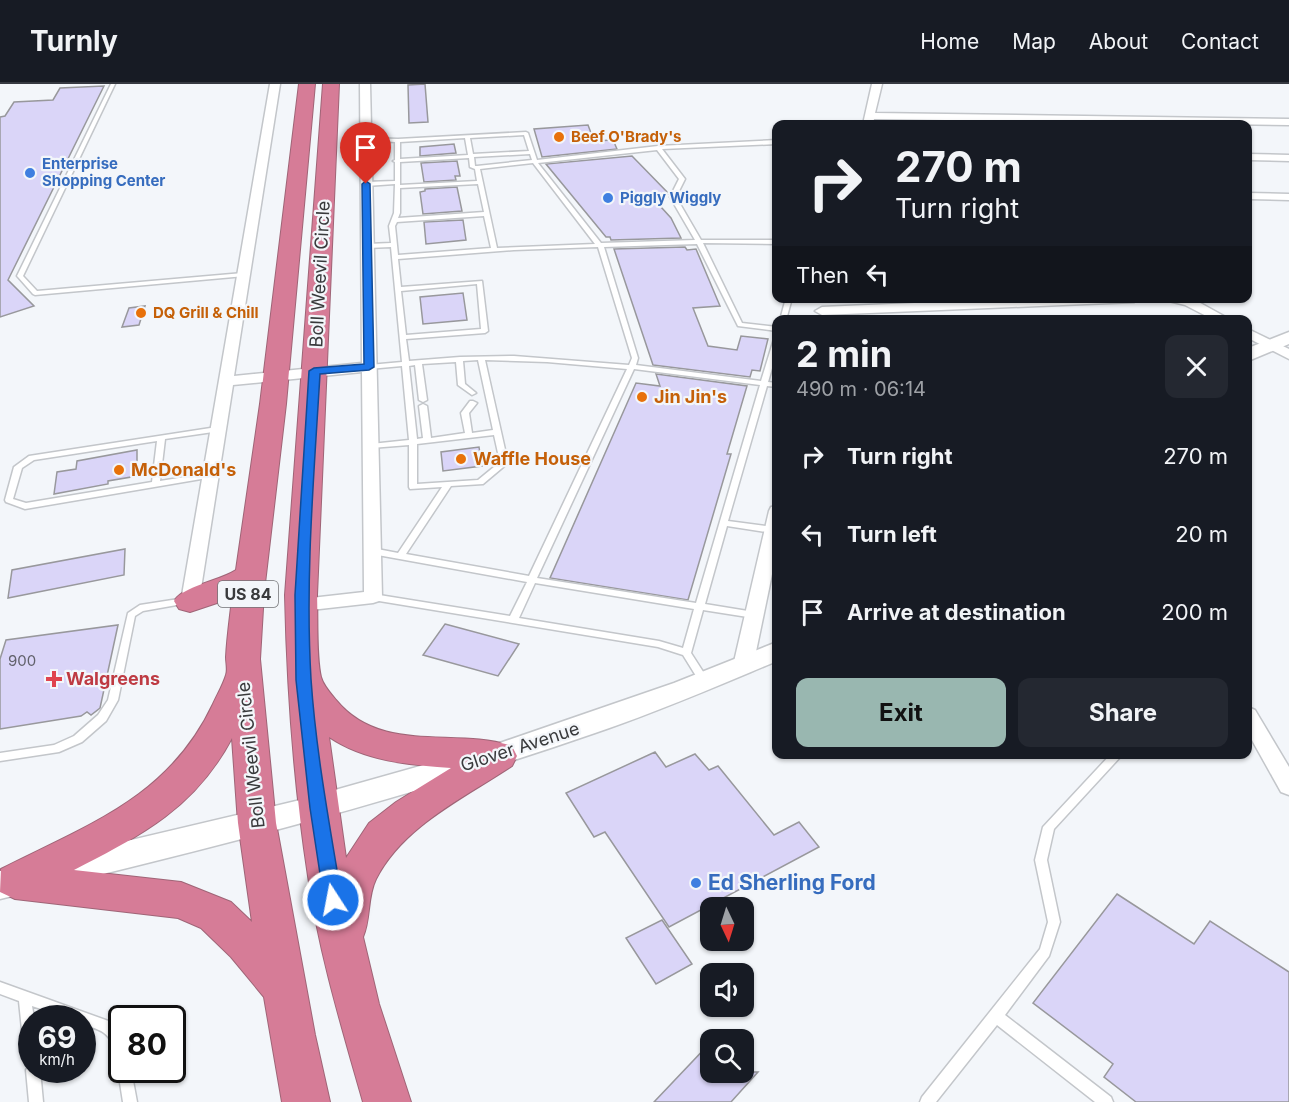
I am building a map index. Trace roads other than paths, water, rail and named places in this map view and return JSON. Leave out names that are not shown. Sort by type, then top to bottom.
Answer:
[{"type":"highway","name":"Boll Weevil Circle","points":[[301,1098],[257,823],[243,675],[251,574],[276,375],[307,84]]},
{"type":"highway","name":"Boll Weevil Circle","points":[[331,84],[302,605],[304,680],[328,877],[360,1014],[387,1102]]},
{"type":"highway","points":[[190,601],[235,585],[251,574]]},
{"type":"highway","points":[[190,601],[212,606],[246,627]]},
{"type":"highway","points":[[8,883],[135,817],[171,793],[194,768],[215,737],[243,675]]},
{"type":"highway","points":[[304,680],[326,713],[343,728],[365,740],[406,749],[500,756]]},
{"type":"highway","points":[[343,946],[351,891],[360,870],[383,835],[410,813],[500,756]]},
{"type":"highway","points":[[8,883],[181,900],[216,915],[246,943],[284,988]]},
{"type":"main road","points":[[1252,354],[1289,337]]},
{"type":"main road","name":"Glover Avenue","points":[[8,883],[318,808],[500,756],[543,742],[772,653]]},
{"type":"street","points":[[190,601],[275,84]]},
{"type":"street","points":[[302,605],[373,597],[365,84]]},
{"type":"street","points":[[877,84],[869,120],[934,120]]},
{"type":"street","points":[[1252,122],[1289,122]]},
{"type":"street","points":[[1252,157],[1289,158]]},
{"type":"street","points":[[1252,196],[1289,197]]},
{"type":"street","points":[[823,310],[1004,303]]},
{"type":"street","points":[[1190,303],[1215,315]]},
{"type":"street","points":[[1252,335],[1289,355]]},
{"type":"street","points":[[225,381],[369,367]]},
{"type":"street","points":[[743,666],[772,534]]},
{"type":"street","points":[[1252,723],[1289,786]]},
{"type":"lane","points":[[113,84],[20,276],[35,293],[243,275]]},
{"type":"lane","points":[[366,139],[398,141],[526,133],[535,162],[601,247],[635,358],[513,620]]},
{"type":"lane","points":[[467,136],[473,167],[477,168],[658,148],[772,142]]},
{"type":"lane","points":[[398,141],[396,161],[398,184],[392,226],[413,442],[413,487],[480,482],[504,463],[481,359]]},
{"type":"lane","points":[[658,148],[682,178],[673,197],[699,242],[740,325],[772,328]]},
{"type":"lane","points":[[396,161],[531,152]]},
{"type":"lane","points":[[477,168],[494,249]]},
{"type":"lane","points":[[366,184],[480,182]]},
{"type":"lane","points":[[394,220],[486,214]]},
{"type":"lane","points":[[395,257],[494,249],[699,242],[772,242]]},
{"type":"lane","points":[[367,246],[394,245]]},
{"type":"lane","points":[[398,289],[480,282],[485,331],[402,337]]},
{"type":"lane","points":[[686,653],[772,356]]},
{"type":"lane","points":[[369,367],[481,359],[577,362],[772,384]]},
{"type":"lane","points":[[459,360],[464,394],[462,385]]},
{"type":"lane","points":[[418,363],[427,440]]},
{"type":"lane","points":[[465,407],[469,435]]},
{"type":"lane","points":[[210,475],[25,506],[9,500],[18,467],[32,458],[217,429]]},
{"type":"lane","points":[[371,446],[496,432]]},
{"type":"lane","points":[[156,484],[161,438]]},
{"type":"lane","points":[[400,556],[448,484]]},
{"type":"lane","points":[[723,524],[772,530]]},
{"type":"lane","points":[[372,551],[532,580],[754,615]]},
{"type":"lane","points":[[373,597],[659,644],[686,653],[704,681]]},
{"type":"lane","points":[[0,757],[55,749],[78,739],[102,718],[113,700],[133,611],[190,601]]},
{"type":"lane","points":[[927,1102],[1045,952],[1054,922],[1041,860],[1049,827],[1113,759]]},
{"type":"lane","points":[[0,988],[108,1027]]},
{"type":"lane","points":[[25,997],[26,1005]]},
{"type":"lane","points":[[996,1016],[1106,1102]]},
{"type":"lane","points":[[34,1083],[36,1102]]},
{"type":"lane","points":[[127,1083],[130,1102]]},
{"type":"place","name":"Beef O'Brady's","points":[[559,137]]},
{"type":"place","name":"Enterprise Shopping Center","points":[[30,173]]},
{"type":"place","name":"Piggly Wiggly","points":[[608,198]]},
{"type":"place","name":"DQ Grill & Chill","points":[[141,313]]},
{"type":"place","name":"Jin Jin's","points":[[642,397]]},
{"type":"place","name":"Waffle House","points":[[461,459]]},
{"type":"place","name":"McDonald's","points":[[119,470]]},
{"type":"place","name":"Walgreens","points":[[54,679]]},
{"type":"place","name":"Ed Sherling Ford","points":[[696,883]]}]
